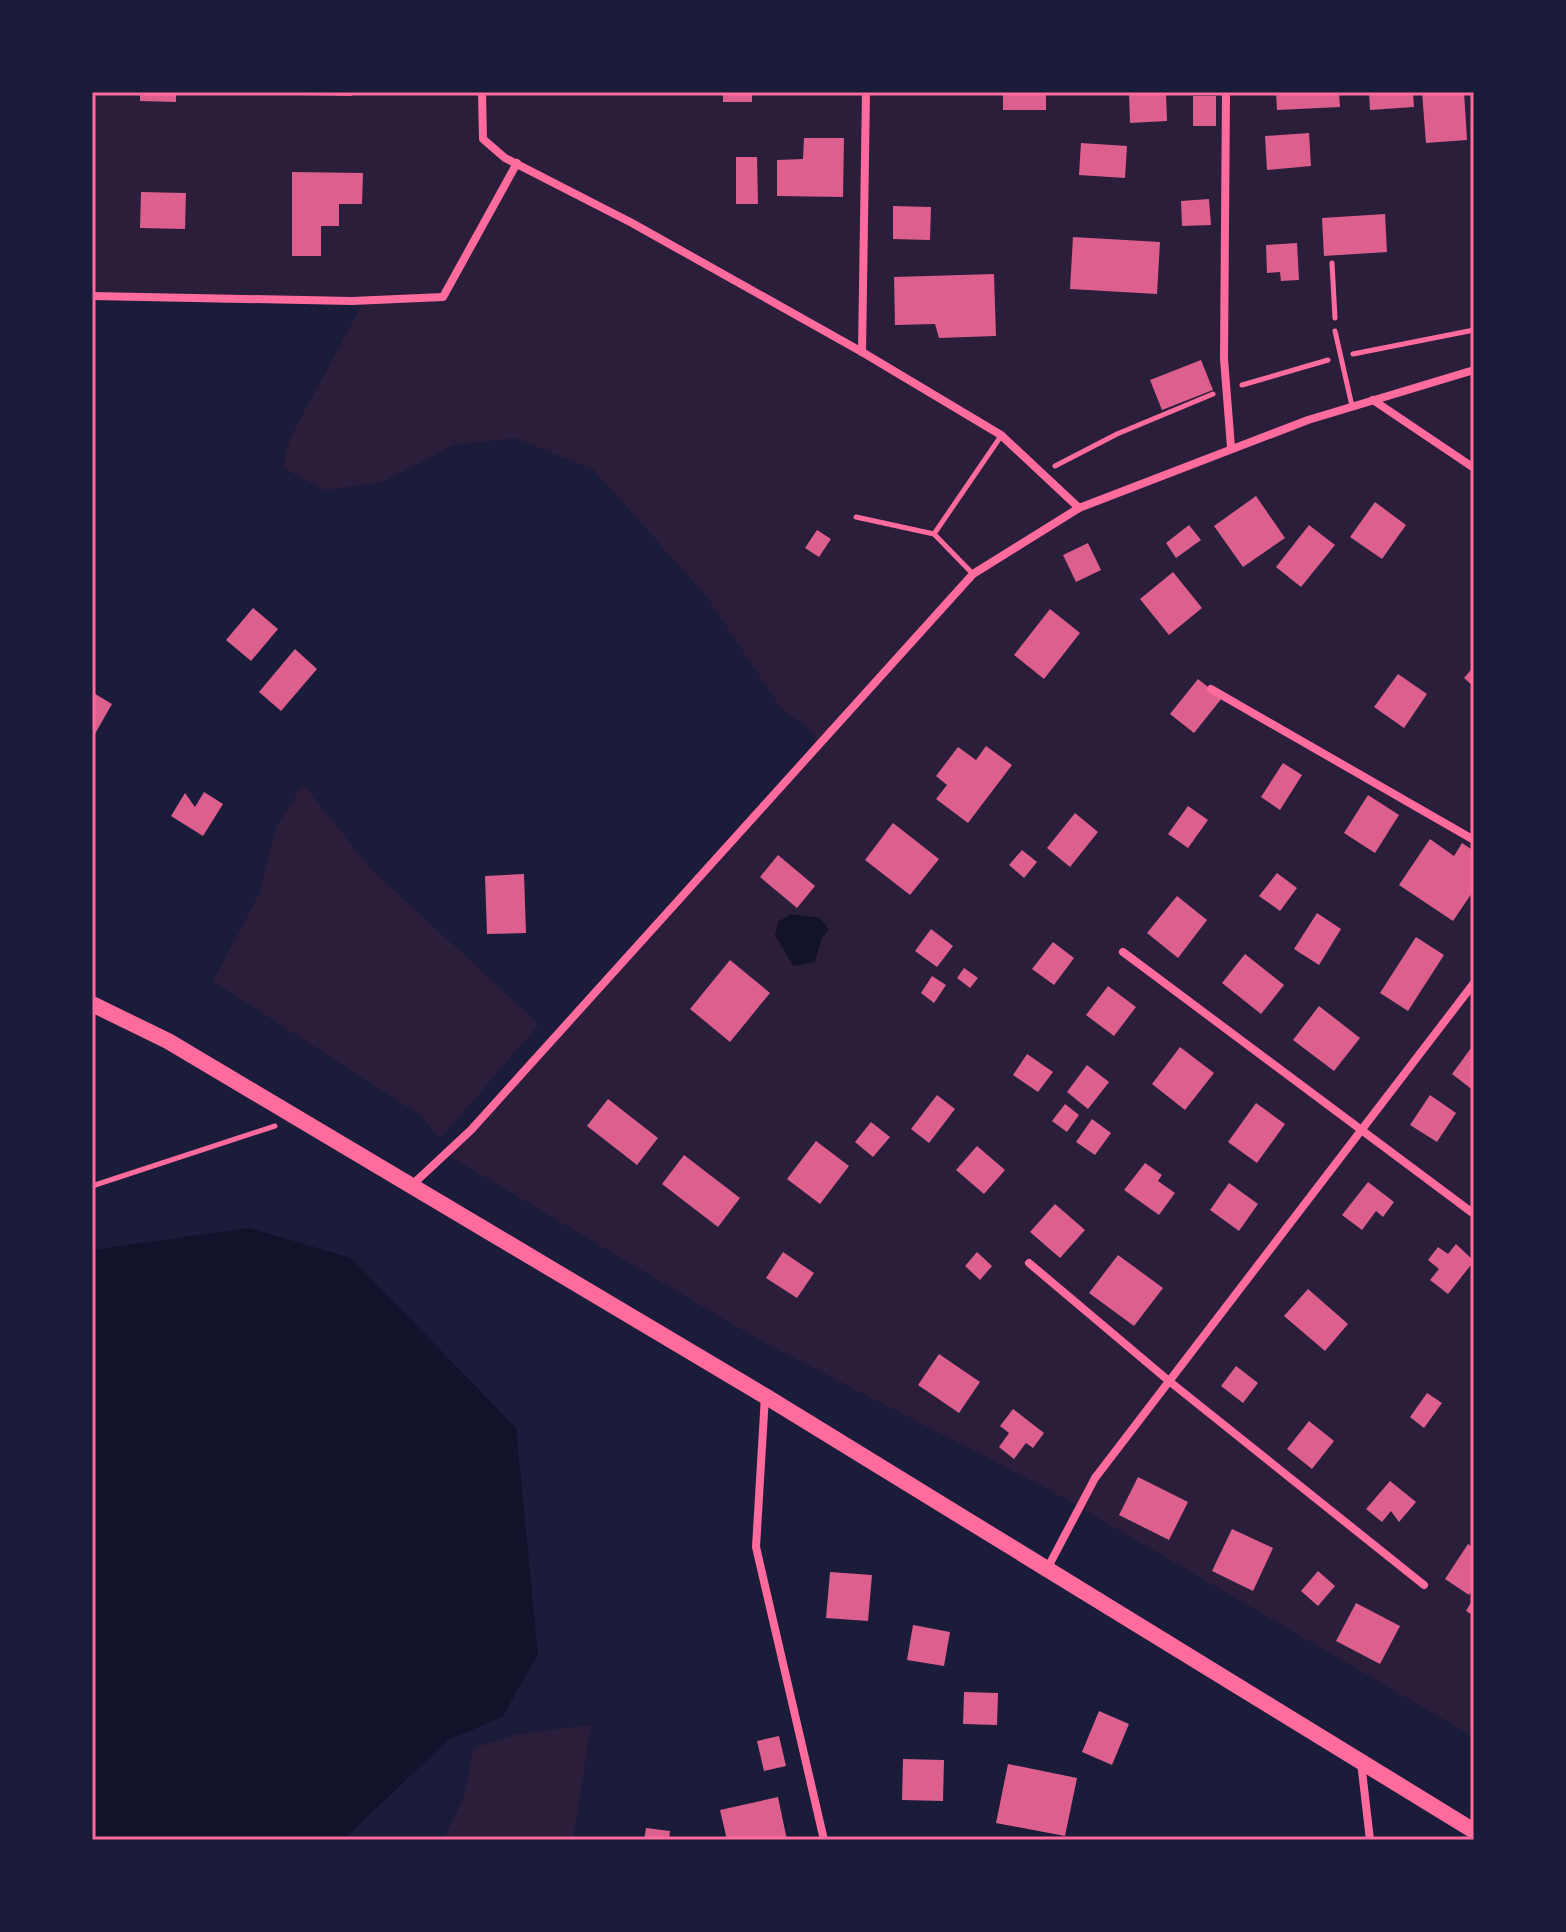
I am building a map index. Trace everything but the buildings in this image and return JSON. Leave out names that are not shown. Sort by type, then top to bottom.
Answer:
[{"type":"main road","points":[[92,1004],[168,1041],[765,1396],[1474,1831]]},
{"type":"street","points":[[482,92],[483,139],[517,163],[862,352],[1001,435],[1079,508]]},
{"type":"street","points":[[862,352],[866,92]]},
{"type":"street","points":[[1226,92],[1226,389],[1231,447]]},
{"type":"street","points":[[92,296],[352,301],[443,297],[517,163]]},
{"type":"street","points":[[412,1185],[471,1130],[973,574],[1079,508],[1231,447],[1352,406],[1474,370]]},
{"type":"street","points":[[1373,400],[1474,468]]},
{"type":"street","points":[[1211,689],[1474,840]]},
{"type":"street","points":[[1123,952],[1474,1214]]},
{"type":"street","points":[[1046,1569],[1095,1478],[1474,983]]},
{"type":"street","points":[[1029,1263],[1169,1381],[1424,1585]]},
{"type":"street","points":[[765,1396],[756,1547],[824,1840]]},
{"type":"street","points":[[1361,1761],[1370,1840]]},
{"type":"lane","points":[[1335,331],[1352,406]]},
{"type":"lane","points":[[934,534],[1001,435]]},
{"type":"lane","points":[[856,517],[934,534],[973,574]]},
{"type":"path","points":[[1332,263],[1335,331]]},
{"type":"path","points":[[1042,473],[1117,434],[1226,389],[1341,356],[1474,330]]},
{"type":"path","points":[[92,1186],[298,1118]]},
{"type":"shaded area","points":[[92,92],[1474,92],[1474,1737],[1050,1490],[754,1337],[446,1154],[819,744],[809,729],[781,708],[707,597],[594,470],[516,438],[454,445],[380,483],[325,490],[283,468],[290,438],[364,301],[92,296]]},
{"type":"shaded area","points":[[303,784],[370,868],[539,1024],[440,1139],[420,1115],[213,981],[259,894],[276,828]]},
{"type":"shaded area","points":[[791,914],[820,918],[829,930],[822,937],[815,962],[793,966],[775,935],[778,922]]},
{"type":"shaded area","points":[[249,1228],[351,1258],[516,1428],[538,1655],[502,1717],[448,1740],[343,1840],[92,1840],[92,1250]]},
{"type":"shaded area","points":[[591,1725],[573,1840],[443,1840],[464,1797],[473,1748],[518,1734]]}]
